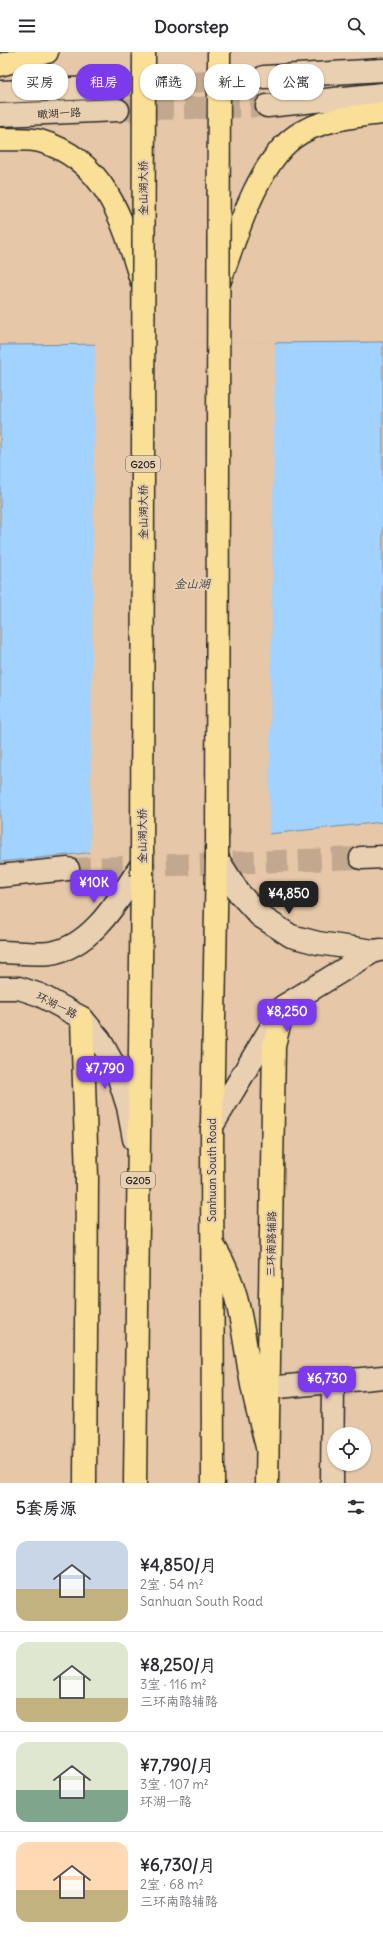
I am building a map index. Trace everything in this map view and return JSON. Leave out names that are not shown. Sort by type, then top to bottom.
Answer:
[{"type":"main road","points":[[0,65],[47,52]]},
{"type":"main road","name":"金山湖大桥","points":[[142,870],[144,52]]},
{"type":"main road","points":[[217,858],[220,52]]},
{"type":"main road","points":[[219,284],[247,205],[276,155],[293,138],[320,125],[354,116],[383,113]]},
{"type":"main road","points":[[0,139],[38,140],[70,153],[90,171],[107,192],[127,233],[143,287]]},
{"type":"main road","name":"Sanhuan South Road","points":[[213,1483],[212,1126],[217,858]]},
{"type":"main road","name":"G205","points":[[136,1483],[142,870]]},
{"type":"main road","name":"三环南路辅路","points":[[267,1483],[274,1045],[284,1006]]},
{"type":"main road","points":[[82,1018],[88,1178],[85,1483]]},
{"type":"main road","points":[[212,1244],[224,1262],[238,1299],[252,1387],[267,1447]]},
{"type":"street","points":[[264,77],[383,70]]},
{"type":"street","points":[[0,92],[76,89]]},
{"type":"street","points":[[267,106],[383,94]]},
{"type":"street","name":"瞰湖一路","points":[[0,115],[118,110]]},
{"type":"street","points":[[361,858],[383,857]]},
{"type":"street","points":[[217,858],[239,893],[260,916],[291,936],[318,943],[378,950]]},
{"type":"street","points":[[0,876],[68,869]]},
{"type":"street","points":[[0,952],[50,953],[77,944],[110,913],[142,870]]},
{"type":"street","points":[[212,1126],[284,1006],[378,950]]},
{"type":"street","name":"环湖一路","points":[[0,988],[18,988],[40,995],[82,1018],[100,1040],[116,1069],[128,1107],[138,1157]]},
{"type":"street","points":[[268,1388],[383,1377]]},
{"type":"street","points":[[332,1483],[333,1382]]},
{"type":"water","name":"金山湖","points":[[383,342],[383,822],[0,862],[0,345]]},
{"type":"pier","points":[[275,342],[269,836],[90,855],[95,343]]},
{"type":"tunnel","points":[[132,86],[264,77]]},
{"type":"tunnel","points":[[118,110],[267,106]]},
{"type":"tunnel","points":[[68,869],[361,858]]}]
